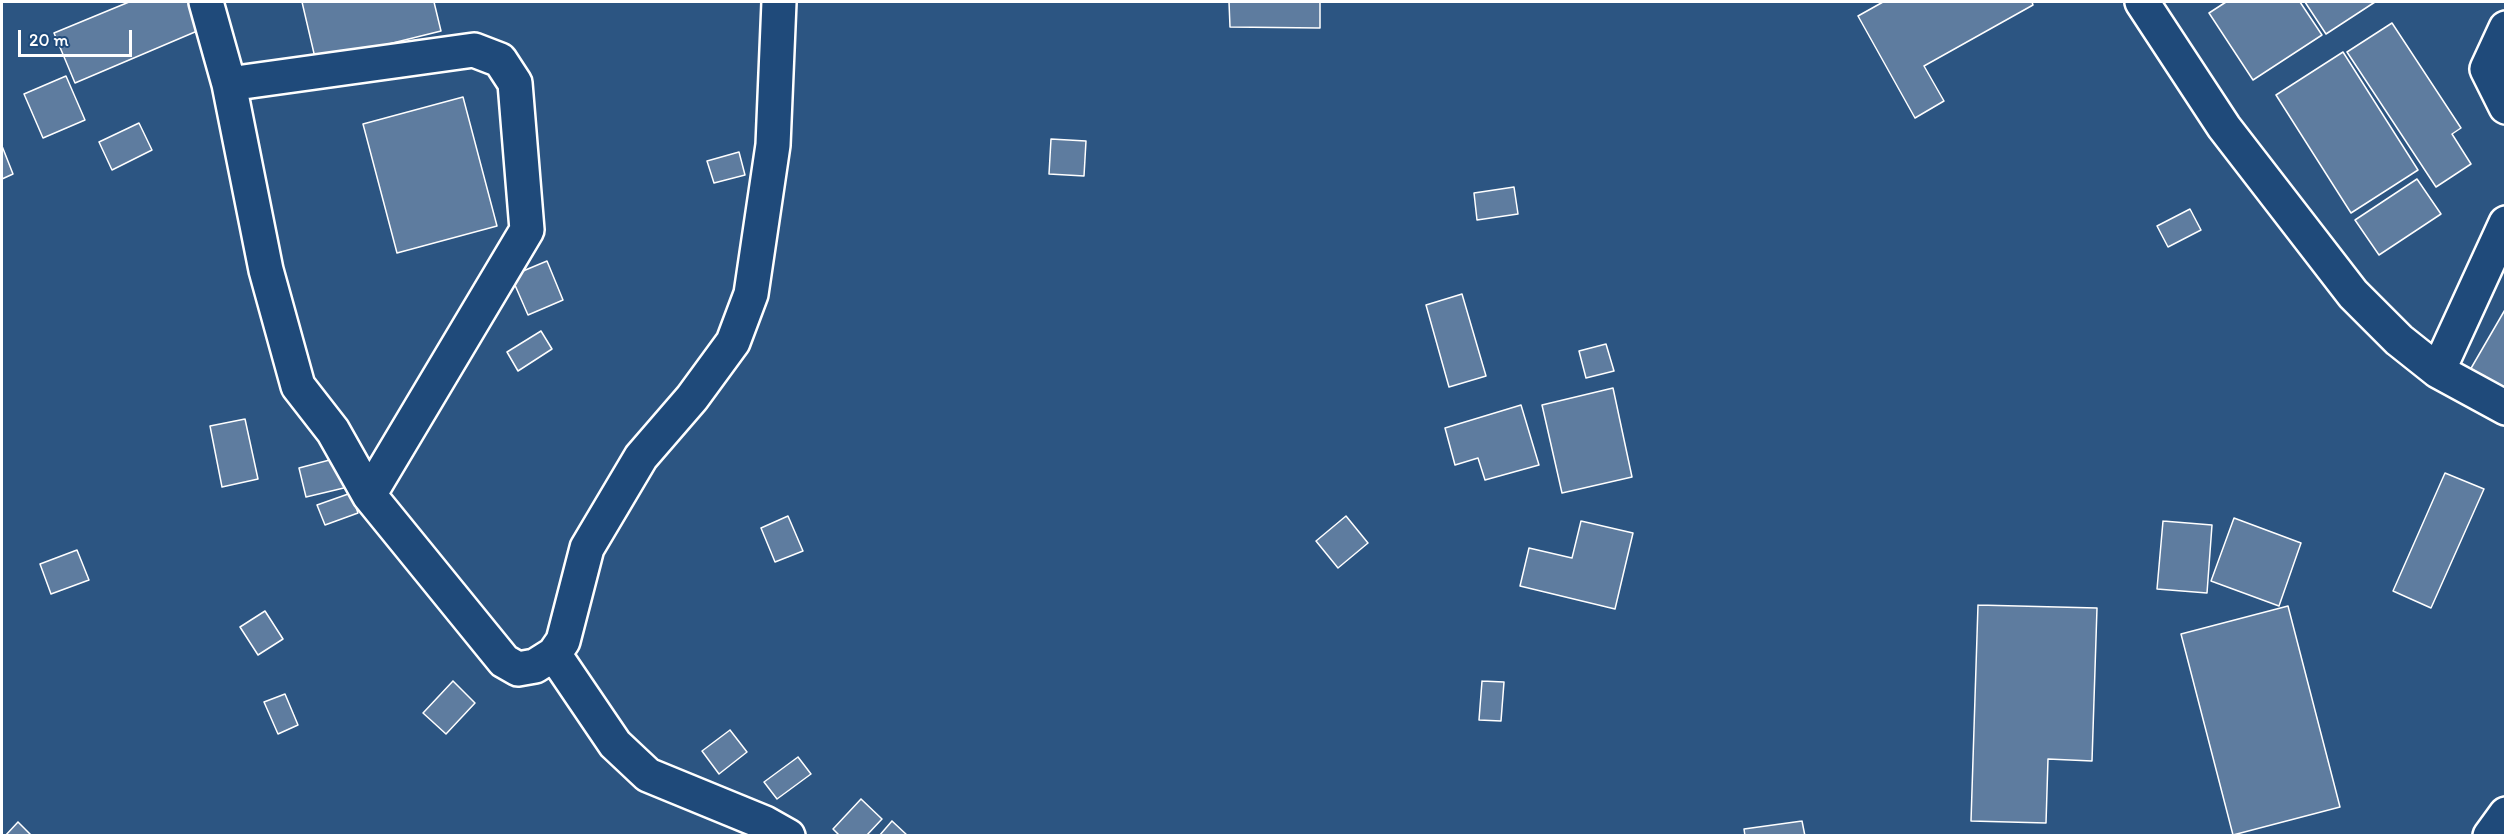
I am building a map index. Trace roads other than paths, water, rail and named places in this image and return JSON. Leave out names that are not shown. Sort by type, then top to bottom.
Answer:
[{"type":"street","points":[[206,2],[229,84],[266,270],[298,386],[333,430],[369,495],[504,661],[518,669],[535,666],[554,654],[563,641],[587,548],[641,457],[692,398],[733,342],[751,294],[773,145],[779,2]]},
{"type":"street","points":[[2142,2],[2224,127],[2353,294],[2399,340],[2438,371],[2505,408]]},
{"type":"street","points":[[2505,28],[2487,69],[2505,107]]},
{"type":"street","points":[[229,84],[474,50],[500,60],[515,83],[527,230],[369,495]]},
{"type":"street","points":[[2438,371],[2505,223]]},
{"type":"street","points":[[554,654],[615,744],[648,775],[765,823],[788,836]]},
{"type":"street","points":[[2490,836],[2505,814]]}]
